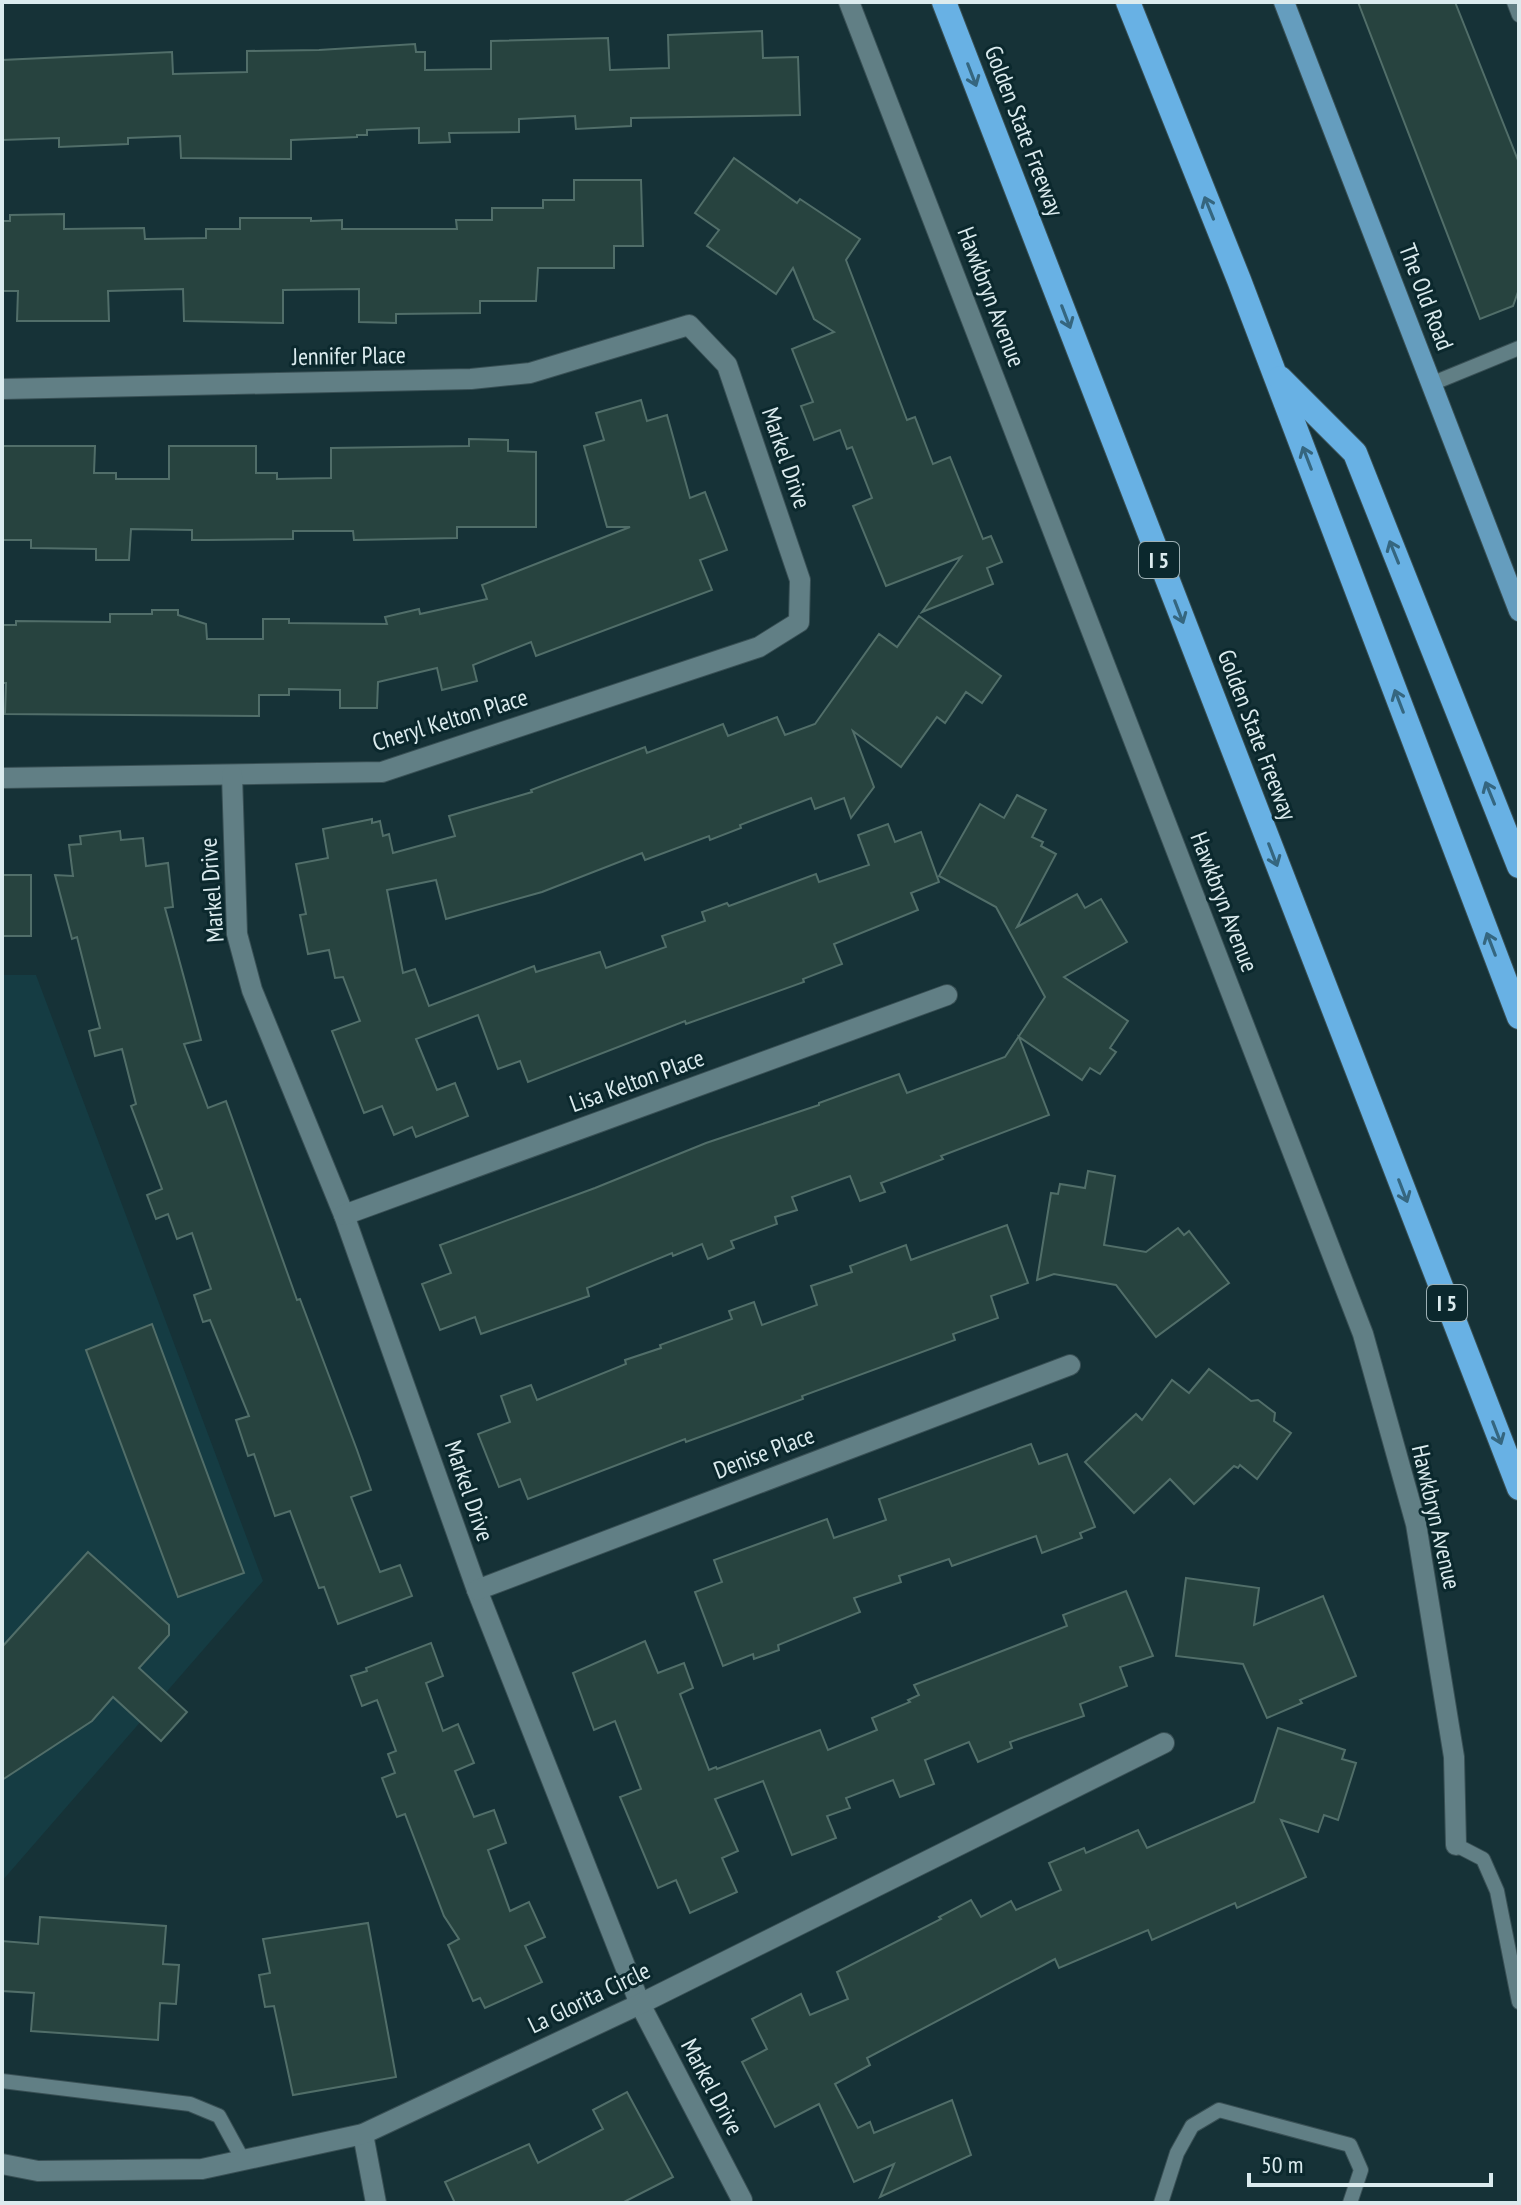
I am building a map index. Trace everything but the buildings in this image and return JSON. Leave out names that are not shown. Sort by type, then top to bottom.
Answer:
[{"type":"highway","name":"Golden State Freeway","points":[[944,2],[1519,1488]]},
{"type":"highway","points":[[1128,2],[1274,372],[1519,1017]]},
{"type":"highway","points":[[1274,372],[1355,453],[1519,866]]},
{"type":"main road","name":"The Old Road","points":[[1284,2],[1519,611]]},
{"type":"street","name":"Hawkbryn Avenue","points":[[849,2],[1363,1334],[1416,1524],[1454,1757],[1456,1845]]},
{"type":"street","name":"Jennifer Place","points":[[2,389],[471,379],[530,373],[689,325]]},
{"type":"street","name":"Markel Drive","points":[[689,325],[727,365],[800,580],[799,622]]},
{"type":"street","name":"Cheryl Kelton Place","points":[[2,778],[382,772],[759,647],[799,622]]},
{"type":"street","name":"Markel Drive","points":[[232,775],[237,934],[252,990],[344,1215],[477,1590],[640,2004],[742,2200]]},
{"type":"street","name":"Lisa Kelton Place","points":[[344,1215],[947,995]]},
{"type":"street","name":"Denise Place","points":[[477,1590],[1070,1365]]},
{"type":"street","name":"La Glorita Circle","points":[[2,2164],[38,2171],[202,2169],[363,2134],[640,2004],[1164,1743]]},
{"type":"street","points":[[363,2134],[376,2203]]},
{"type":"lane","points":[[1514,2],[1519,15]]},
{"type":"lane","points":[[1431,384],[1519,348]]},
{"type":"lane","points":[[1456,1845],[1483,1859],[1497,1891],[1519,2002]]},
{"type":"lane","points":[[2,2081],[190,2104],[219,2116],[243,2160]]},
{"type":"lane","points":[[1161,2203],[1177,2153],[1192,2126],[1219,2110],[1350,2145],[1361,2170],[1350,2203]]},
{"type":"shaded area","points":[[2,975],[36,975],[263,1581],[2,1881]]}]
